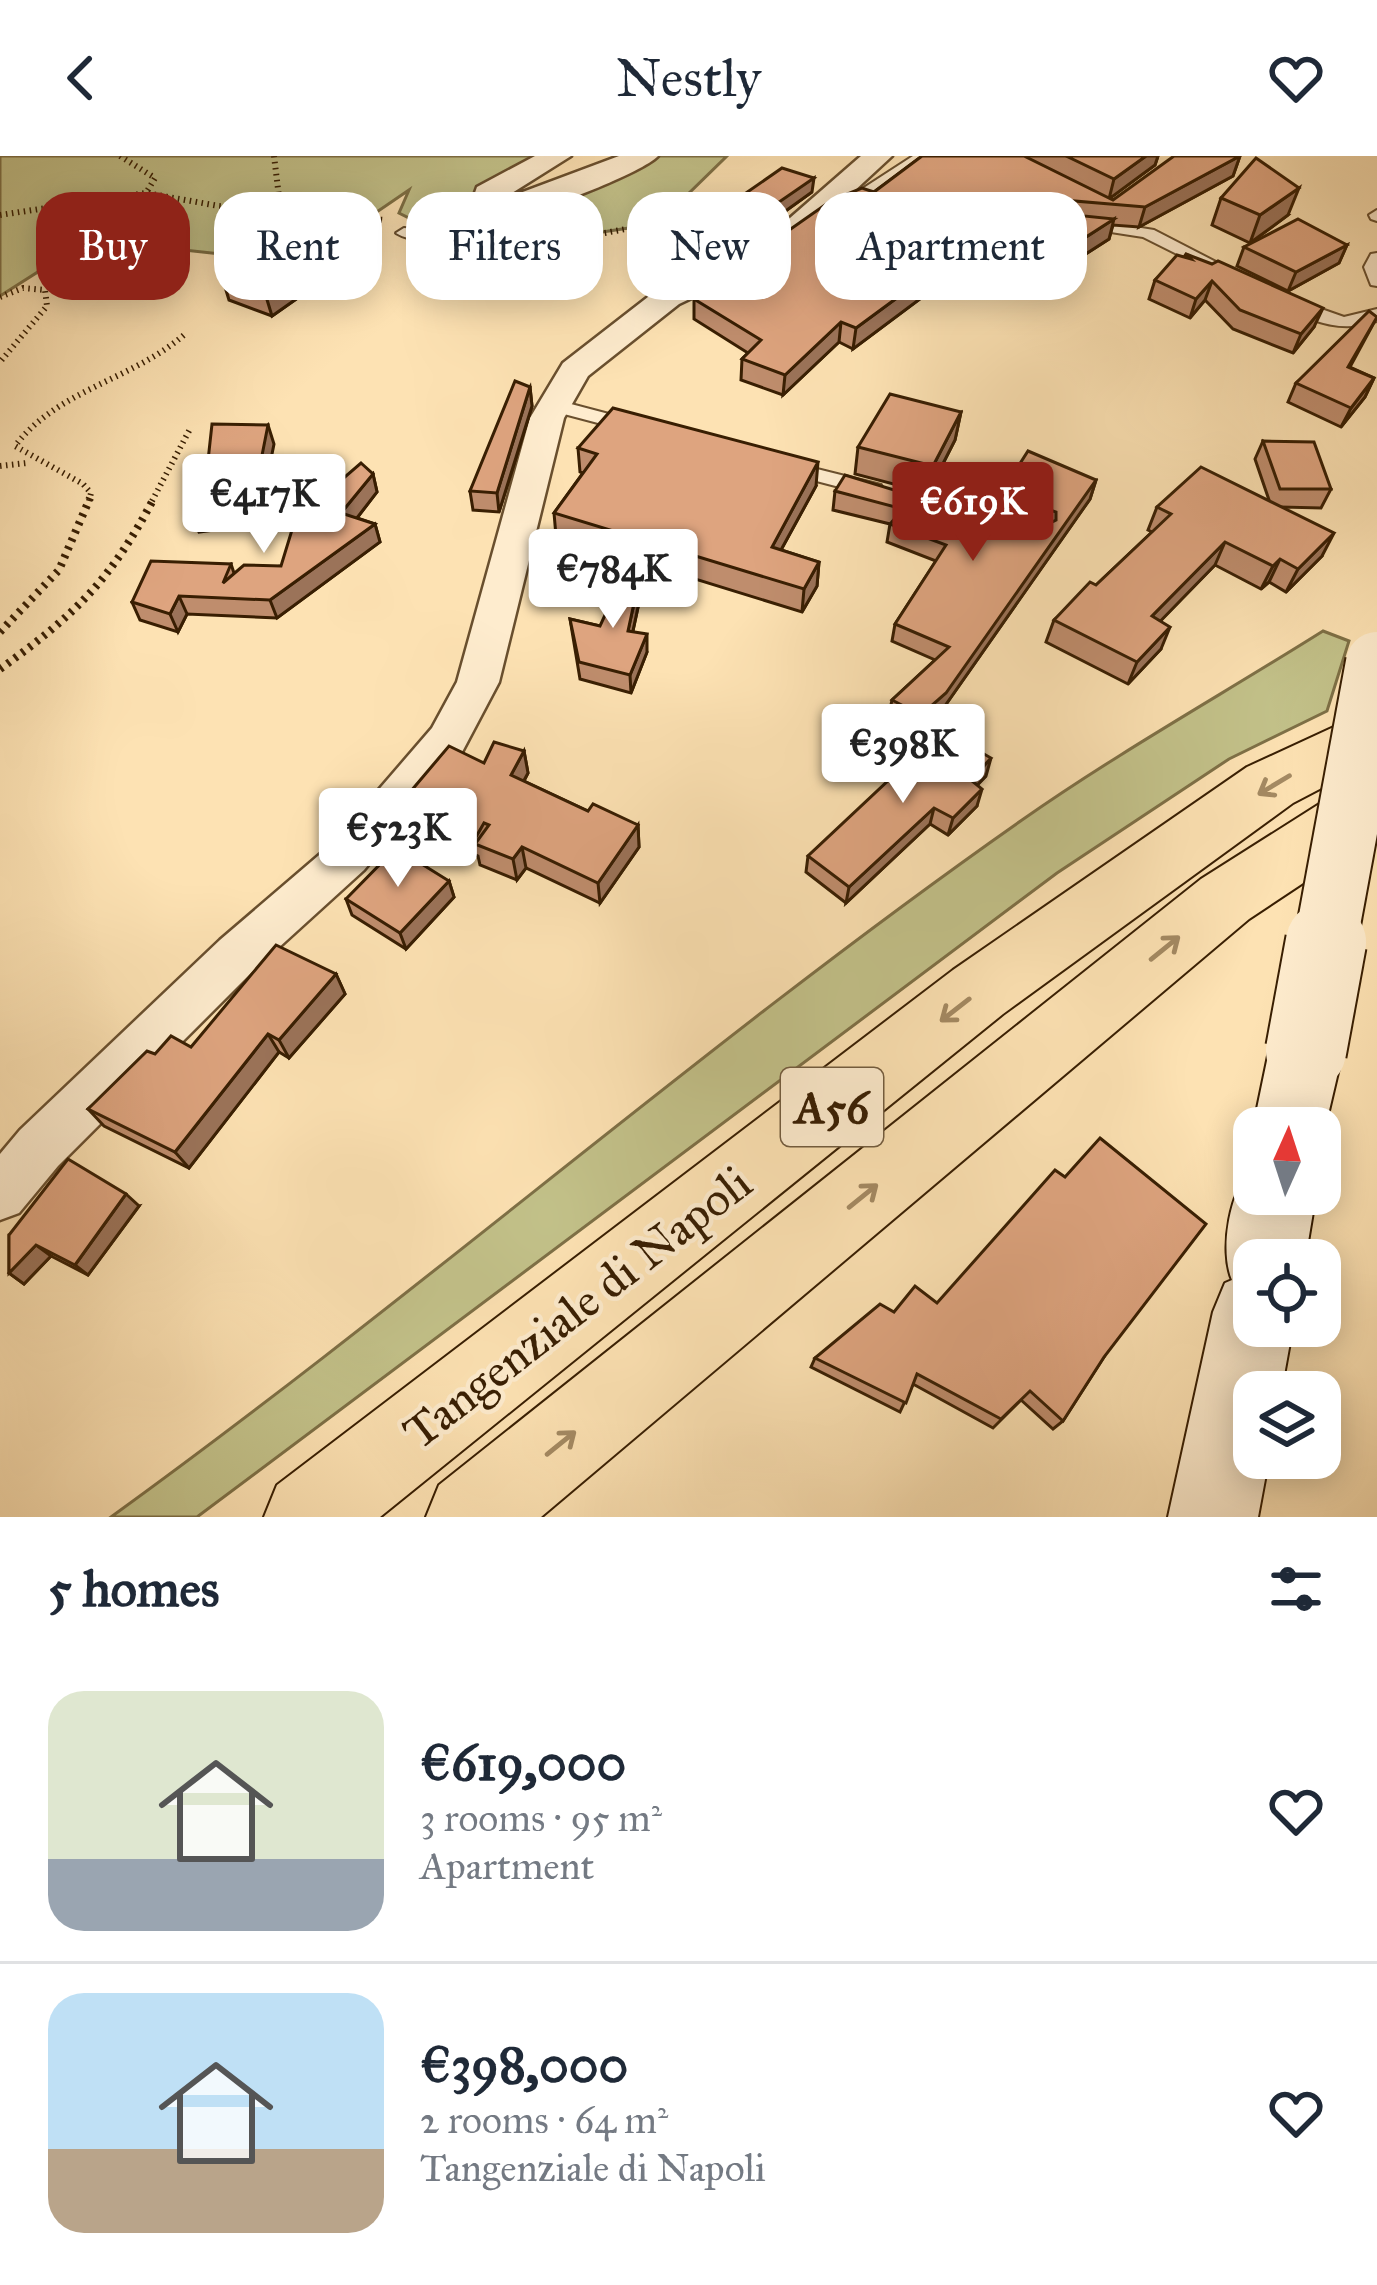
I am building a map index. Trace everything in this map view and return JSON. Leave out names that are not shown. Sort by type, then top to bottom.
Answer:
[{"type":"highway","name":"Tangenziale di Napoli","points":[[309,1517],[978,992],[1270,785],[1377,730]]},
{"type":"highway","name":"Tangenziale di Napoli","points":[[471,1517],[1226,899],[1377,800]]},
{"type":"highway","points":[[1226,899],[1377,843]]},
{"type":"street","points":[[489,192],[557,156]]},
{"type":"street","points":[[553,192],[644,156]]},
{"type":"street","points":[[0,1194],[39,1148],[237,955],[348,857],[447,740],[478,682],[552,404],[575,370],[615,334],[668,297],[744,261],[809,217],[878,156]]},
{"type":"street","points":[[1295,1107],[1377,663]]},
{"type":"street","points":[[1214,1517],[1247,1347]]},
{"type":"lane","points":[[809,217],[844,206],[923,156]]},
{"type":"lane","points":[[1095,204],[1118,210]]},
{"type":"lane","points":[[1087,227],[1118,225],[1164,240],[1322,319],[1362,322],[1377,314]]},
{"type":"lane","points":[[398,228],[406,230]]},
{"type":"lane","points":[[1377,258],[1372,267],[1377,281]]},
{"type":"lane","points":[[552,404],[663,434]]},
{"type":"lane","points":[[773,463],[903,498]]},
{"type":"path","points":[[120,156],[155,178],[147,192]]},
{"type":"path","points":[[274,156],[278,192]]},
{"type":"path","points":[[0,215],[36,210]]},
{"type":"path","points":[[382,224],[398,228]]},
{"type":"path","points":[[0,297],[37,288],[45,290],[47,306],[0,362]]},
{"type":"path","points":[[31,464],[16,446],[25,429],[56,407],[165,356],[185,334]]},
{"type":"path","points":[[0,669],[64,623],[122,561],[167,465],[190,429]]},
{"type":"path","points":[[0,466],[31,464],[80,478],[91,493],[83,534],[57,578],[0,632]]},
{"type":"shaded area","points":[[0,156],[537,156],[476,192],[409,190],[382,208],[382,192],[214,192],[214,253],[190,251],[190,192],[36,192],[36,273],[0,296]]},
{"type":"shaded area","points":[[658,156],[727,156],[690,192],[627,192],[627,228],[603,232],[603,192],[581,192]]},
{"type":"shaded area","points":[[1323,631],[1349,641],[1327,711],[1229,759],[1057,873],[197,1517],[111,1517],[906,904],[1059,795]]},
{"type":"building","points":[[922,156],[1024,156],[1113,200],[1174,156],[1240,156],[1145,207],[1087,202],[1087,192],[874,192]]},
{"type":"building","points":[[1066,156],[1146,156],[1114,179]]},
{"type":"building","points":[[1256,158],[1299,188],[1260,215],[1221,198]]},
{"type":"building","points":[[782,168],[814,178],[791,194],[747,192]]},
{"type":"building","points":[[815,212],[815,300],[894,300],[856,328],[841,322],[785,375],[742,359],[761,340],[696,300],[791,300],[791,229]]},
{"type":"building","points":[[1087,216],[1114,219],[1087,236]]},
{"type":"building","points":[[1298,219],[1347,245],[1296,272],[1244,247]]},
{"type":"building","points":[[1186,254],[1212,264],[1218,261],[1323,308],[1301,334],[1240,310],[1212,281],[1196,299],[1155,280],[1177,255],[1191,259]]},
{"type":"building","points":[[1369,311],[1377,317],[1348,367],[1374,378],[1351,408],[1296,383]]},
{"type":"building","points":[[515,381],[530,387],[497,493],[470,491]]},
{"type":"building","points":[[890,394],[961,412],[933,466],[858,447]]},
{"type":"building","points":[[613,408],[818,462],[772,547],[819,562],[804,589],[554,513],[597,454],[578,448]]},
{"type":"building","points":[[212,424],[268,425],[252,506],[191,514],[206,479]]},
{"type":"building","points":[[1263,441],[1314,442],[1331,489],[1280,489]]},
{"type":"building","points":[[1028,451],[1096,480],[946,693],[921,715],[892,700],[949,647],[895,624],[946,545],[890,524],[903,509],[835,491],[845,475],[986,518],[989,513],[1042,527],[1056,520],[1056,512],[1001,493]]},
{"type":"building","points":[[361,463],[373,474],[341,513],[375,524],[270,600],[179,596],[170,614],[132,602],[151,561],[231,564],[223,583],[244,565],[281,566],[295,520]]},
{"type":"building","points":[[1201,467],[1334,533],[1298,569],[1280,559],[1273,566],[1225,542],[1152,616],[1170,627],[1137,662],[1054,620],[1090,582],[1096,585],[1171,514],[1157,507]]},
{"type":"building","points":[[630,561],[642,566],[628,631],[647,634],[630,675],[579,662],[570,619],[600,626]]},
{"type":"building","points":[[942,730],[991,758],[971,780],[982,789],[953,818],[934,808],[849,887],[808,856]]},
{"type":"building","points":[[494,742],[524,751],[511,775],[588,811],[593,804],[638,825],[598,883],[522,847],[513,859],[475,844],[489,825],[484,823],[476,837],[455,826],[461,813],[411,791],[449,746],[484,763]]},
{"type":"building","points":[[396,848],[449,881],[400,933],[346,899]]},
{"type":"building","points":[[276,945],[336,974],[279,1040],[268,1034],[175,1152],[88,1109],[147,1051],[155,1054],[171,1036],[191,1047]]},
{"type":"building","points":[[1100,1138],[1206,1224],[1104,1357],[1063,1421],[1030,1391],[1001,1419],[917,1374],[906,1403],[815,1358],[880,1304],[894,1312],[915,1286],[937,1303],[1055,1170],[1065,1177]]},
{"type":"building","points":[[68,1159],[126,1194],[75,1265],[36,1245],[9,1273],[9,1235]]}]
